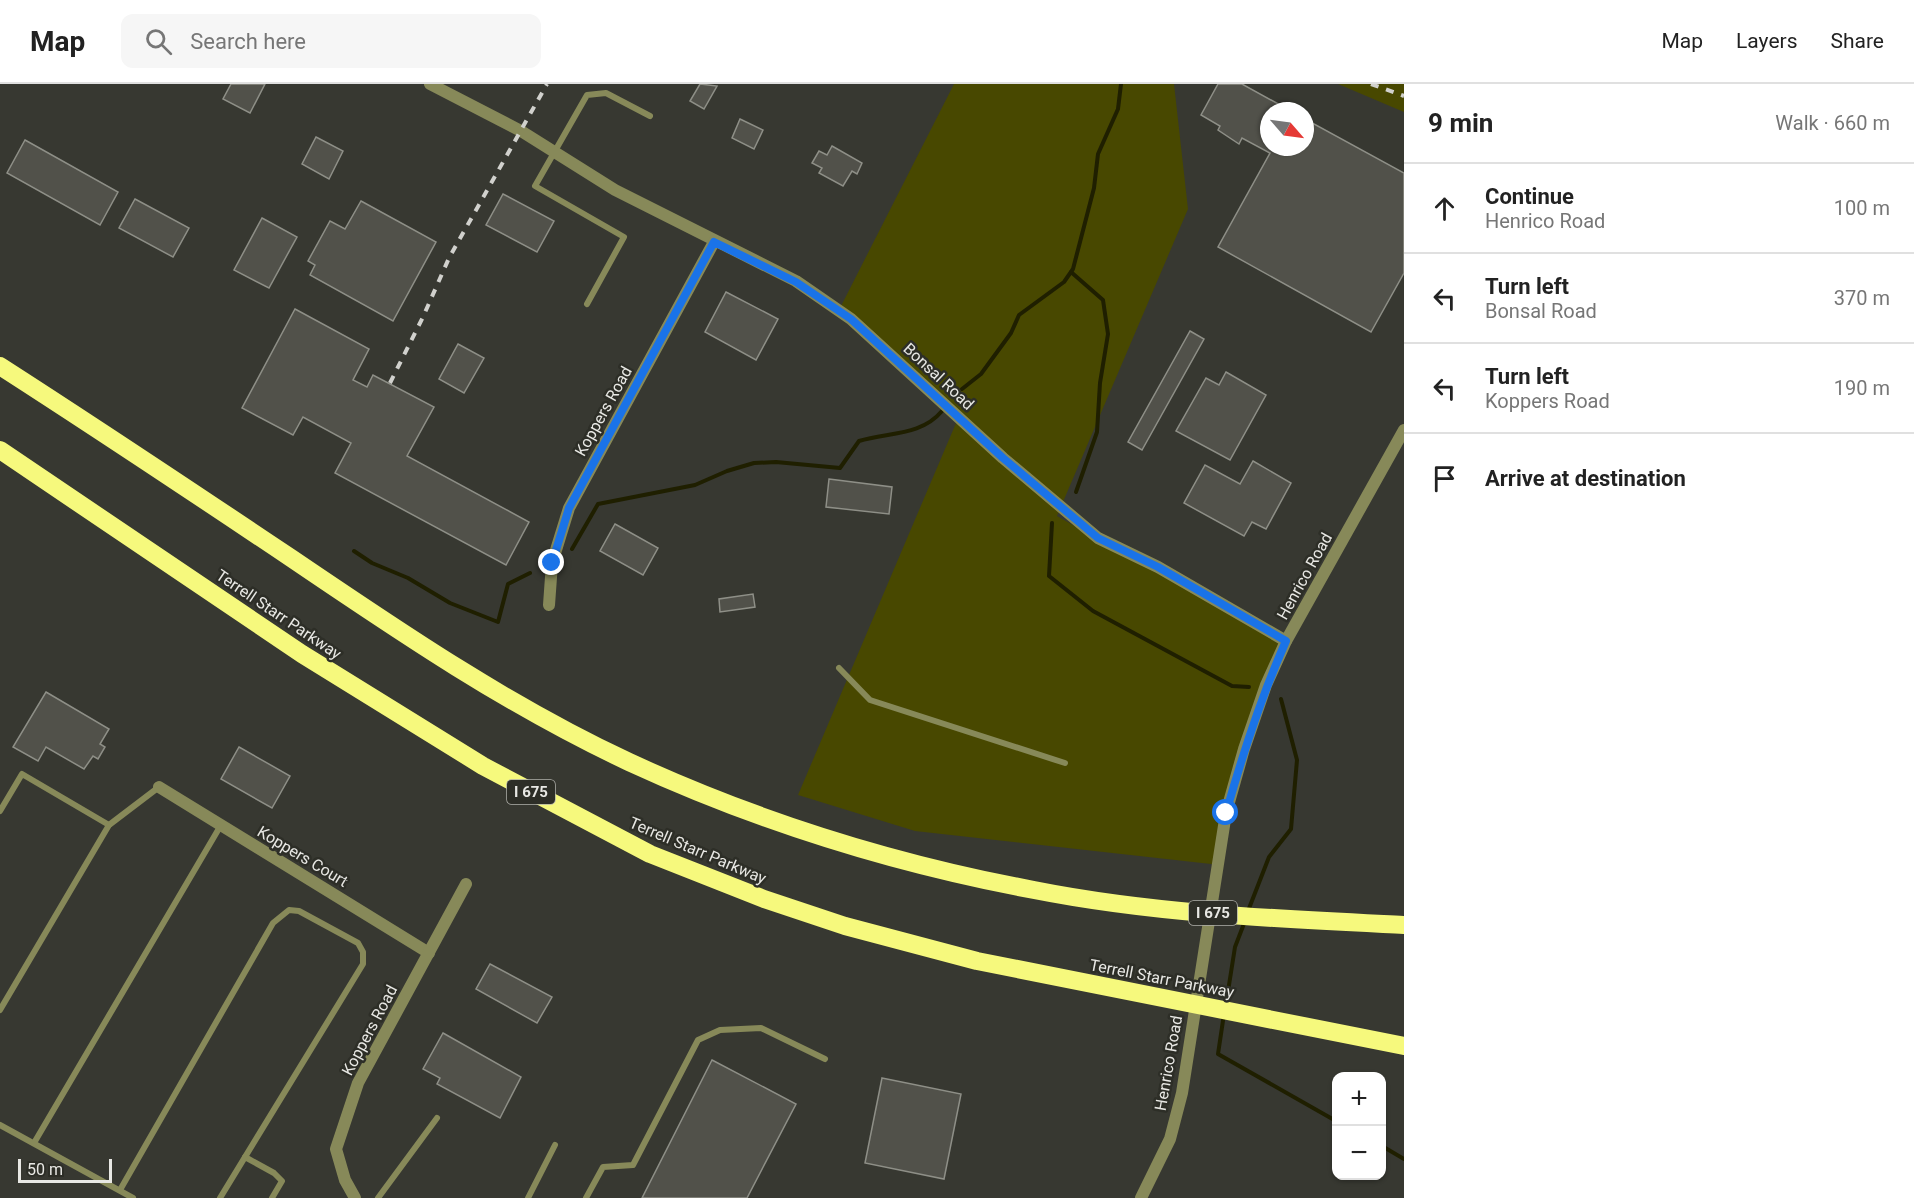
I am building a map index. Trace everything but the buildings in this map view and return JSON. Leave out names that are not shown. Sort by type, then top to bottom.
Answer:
[{"type":"highway","name":"I 675","points":[[0,366],[436,656],[546,720],[629,762],[714,798],[875,853],[1038,891],[1131,904],[1294,919],[1404,925]]},
{"type":"highway","name":"Terrell Starr Parkway","points":[[0,450],[302,654],[462,754],[650,854],[764,899],[845,926],[976,961],[1404,1046]]},
{"type":"street","name":"Bonsal Road","points":[[430,84],[521,130],[615,190],[796,282],[851,319],[1003,458],[1098,538],[1158,567],[1286,641]]},
{"type":"street","name":"Koppers Road","points":[[549,605],[552,563],[569,508],[714,242]]},
{"type":"street","name":"Henrico Road","points":[[1141,1198],[1170,1139],[1182,1093],[1226,813],[1251,728],[1266,685],[1286,641],[1404,430]]},
{"type":"street","name":"Koppers Court","points":[[159,787],[429,952]]},
{"type":"street","name":"Koppers Road","points":[[355,1198],[345,1180],[336,1149],[358,1083],[466,884]]},
{"type":"lane","points":[[587,304],[624,237],[535,186],[587,95],[606,93],[650,116]]},
{"type":"lane","points":[[839,668],[870,700],[1065,763]]},
{"type":"lane","points":[[0,811],[22,774],[109,825]]},
{"type":"lane","points":[[0,1010],[109,825],[159,787]]},
{"type":"lane","points":[[34,1143],[221,825]]},
{"type":"lane","points":[[120,1191],[273,923],[289,910],[298,910],[358,943],[363,952],[363,964],[220,1198]]},
{"type":"lane","points":[[586,1198],[603,1167],[633,1164],[698,1040],[720,1030],[761,1028],[825,1059]]},
{"type":"lane","points":[[378,1198],[437,1118]]},
{"type":"lane","points":[[0,1125],[134,1198]]},
{"type":"lane","points":[[528,1198],[555,1145]]},
{"type":"lane","points":[[245,1157],[274,1173],[282,1181],[272,1198]]},
{"type":"shaded area","points":[[954,84],[1174,84],[1188,209],[1057,516],[1285,645],[1245,735],[1220,865],[915,831],[798,795],[959,416],[841,306]]},
{"type":"shaded area","points":[[1338,84],[1404,84],[1404,112]]},
{"type":"waterway","points":[[962,389],[981,374],[1011,333],[1019,315],[1064,282],[1073,269],[1094,188],[1098,154],[1118,109],[1121,84]]},
{"type":"waterway","points":[[1071,272],[1103,300],[1108,334],[1100,383],[1097,432],[1076,492]]},
{"type":"waterway","points":[[572,549],[598,504],[695,485],[727,471],[754,463],[776,462],[840,468],[859,441],[914,429],[934,419],[942,411]]},
{"type":"waterway","points":[[1052,523],[1049,576],[1093,611],[1232,686],[1249,687]]},
{"type":"waterway","points":[[354,551],[372,563],[408,578],[450,603],[498,622],[508,584],[530,573]]},
{"type":"waterway","points":[[1248,911],[1269,857],[1291,829],[1297,760],[1281,699]]},
{"type":"waterway","points":[[1226,1004],[1235,947],[1245,921]]},
{"type":"waterway","points":[[1224,1014],[1218,1054],[1332,1119]]},
{"type":"waterway","points":[[1386,1148],[1404,1159]]},
{"type":"railway","points":[[390,383],[449,258],[547,84]]},
{"type":"railway","points":[[1371,84],[1404,96]]},
{"type":"route","points":[[552,563],[569,508],[714,242],[796,282],[851,319],[1003,458],[1098,538],[1158,567],[1286,641],[1266,685],[1244,749],[1226,813]]}]
